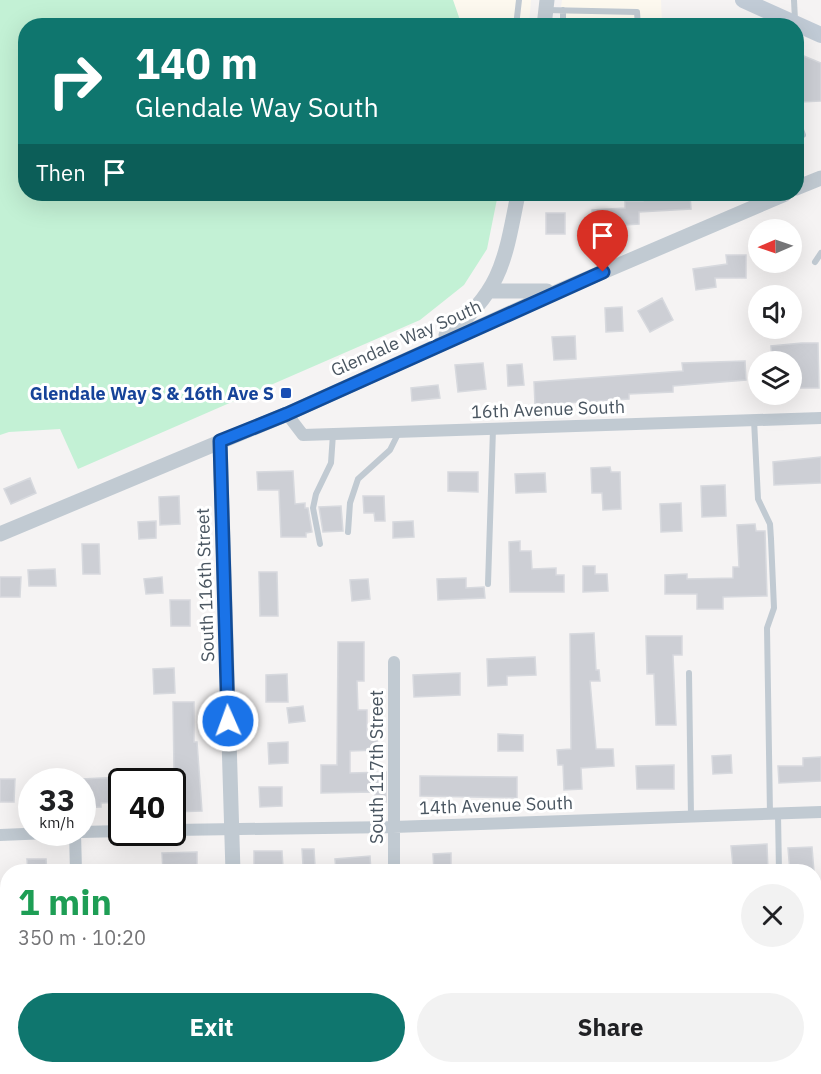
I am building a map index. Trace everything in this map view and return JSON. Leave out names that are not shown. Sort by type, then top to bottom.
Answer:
[{"type":"main road","points":[[743,0],[780,18]]},
{"type":"main road","points":[[804,28],[821,35]]},
{"type":"street","points":[[804,185],[821,178]]},
{"type":"street","points":[[396,363],[439,340],[454,329],[490,291],[505,258],[517,201]]},
{"type":"street","name":"Glendale Way South","points":[[0,534],[287,414],[563,289],[768,201]]},
{"type":"street","name":"Glendale Way South","points":[[490,291],[536,293],[563,289]]},
{"type":"street","name":"16th Avenue South","points":[[287,414],[303,435],[821,418]]},
{"type":"street","name":"South 116th Street","points":[[220,441],[233,864]]},
{"type":"street","name":"South 117th Street","points":[[394,662],[394,864]]},
{"type":"street","name":"14th Avenue South","points":[[186,830],[393,827],[821,812]]},
{"type":"street","points":[[0,835],[18,834]]},
{"type":"street","points":[[75,846],[76,864]]},
{"type":"lane","points":[[517,18],[519,0]]},
{"type":"lane","points":[[795,0],[795,18]]},
{"type":"lane","points":[[546,5],[563,10],[638,12],[638,18]]},
{"type":"lane","points":[[563,10],[563,18]]},
{"type":"lane","points":[[815,262],[821,253]]},
{"type":"lane","points":[[754,420],[757,491],[770,524],[771,539],[774,608],[767,628],[774,814],[778,864]]},
{"type":"lane","points":[[488,584],[493,429]]},
{"type":"lane","points":[[348,532],[350,503],[358,479],[390,450],[399,432]]},
{"type":"lane","points":[[320,544],[313,508],[316,494],[331,463],[333,434]]},
{"type":"lane","points":[[688,673],[691,817]]},
{"type":"shaded area","points":[[453,0],[531,0],[530,18],[459,18]]},
{"type":"shaded area","points":[[562,0],[661,0],[662,18],[559,18]]},
{"type":"green space","points":[[0,0],[453,0],[459,18],[18,18],[18,201],[497,201],[487,249],[464,285],[420,320],[78,469],[60,429],[9,432],[0,435]]},
{"type":"building","points":[[804,56],[821,63],[821,101],[804,102]]},
{"type":"building","points":[[625,201],[690,201],[691,209],[639,212],[639,224],[610,226],[610,233],[593,234],[592,210],[625,208]]},
{"type":"building","points":[[546,213],[565,213],[565,234],[546,234]]},
{"type":"building","points":[[726,255],[746,255],[746,278],[715,278],[716,287],[696,290],[693,269],[727,264]]},
{"type":"building","points":[[662,298],[673,320],[650,332],[638,311]]},
{"type":"building","points":[[622,307],[623,331],[606,332],[605,308]]},
{"type":"building","points":[[575,336],[576,359],[554,360],[552,337]]},
{"type":"building","points":[[818,343],[819,388],[802,388],[802,351],[771,351],[771,346]]},
{"type":"building","points":[[745,361],[746,380],[673,386],[673,392],[629,394],[629,399],[535,405],[534,382],[683,371],[682,363]]},
{"type":"building","points":[[483,363],[486,389],[458,392],[455,365]]},
{"type":"building","points":[[522,364],[524,385],[508,386],[507,365]]},
{"type":"building","points":[[438,385],[440,398],[412,401],[411,388]]},
{"type":"building","points":[[821,457],[821,483],[774,485],[773,462]]},
{"type":"building","points":[[610,467],[611,472],[620,472],[621,509],[603,510],[602,493],[592,493],[591,468]]},
{"type":"building","points":[[293,471],[295,504],[305,503],[305,508],[308,508],[312,532],[306,533],[306,537],[281,537],[279,490],[258,490],[257,472]]},
{"type":"building","points":[[448,472],[478,472],[478,492],[448,491]]},
{"type":"building","points":[[545,473],[546,492],[516,493],[515,474]]},
{"type":"building","points":[[30,478],[36,493],[11,504],[4,489]]},
{"type":"building","points":[[725,485],[726,516],[702,517],[701,486]]},
{"type":"building","points":[[179,496],[180,524],[160,525],[159,497]]},
{"type":"building","points":[[363,496],[384,496],[385,521],[375,521],[374,513],[364,513]]},
{"type":"building","points":[[681,503],[682,531],[661,532],[660,504]]},
{"type":"building","points":[[341,506],[343,531],[323,532],[319,507]]},
{"type":"building","points":[[156,521],[156,538],[139,539],[138,522]]},
{"type":"building","points":[[413,521],[414,537],[393,538],[393,522]]},
{"type":"building","points":[[755,524],[756,531],[765,531],[767,596],[723,597],[723,609],[697,609],[697,594],[665,594],[665,575],[687,574],[687,579],[733,578],[733,567],[739,567],[737,525]]},
{"type":"building","points":[[520,541],[520,551],[531,551],[532,569],[556,568],[556,575],[564,575],[564,592],[510,592],[509,542]]},
{"type":"building","points":[[82,544],[99,544],[100,574],[83,574]]},
{"type":"building","points":[[583,566],[595,566],[595,574],[607,574],[608,591],[583,592]]},
{"type":"building","points":[[55,569],[56,586],[29,586],[28,570]]},
{"type":"building","points":[[259,572],[277,572],[278,616],[260,616]]},
{"type":"building","points":[[0,577],[21,577],[20,597],[0,597]]},
{"type":"building","points":[[162,577],[163,593],[146,594],[144,579]]},
{"type":"building","points":[[466,578],[466,588],[484,587],[485,598],[438,600],[437,579]]},
{"type":"building","points":[[368,579],[370,599],[352,601],[350,580]]},
{"type":"building","points":[[170,600],[190,600],[190,626],[171,626]]},
{"type":"building","points":[[594,633],[596,670],[599,670],[600,681],[590,681],[596,749],[613,749],[614,766],[581,768],[582,789],[564,790],[563,765],[558,765],[557,750],[571,749],[570,634]]},
{"type":"building","points":[[646,636],[682,636],[682,655],[673,655],[676,725],[656,725],[654,674],[647,674]]},
{"type":"building","points":[[338,642],[364,642],[364,681],[357,681],[358,710],[367,710],[367,736],[377,735],[377,750],[350,751],[350,773],[386,772],[386,802],[375,802],[375,792],[321,793],[321,765],[337,765]]},
{"type":"building","points":[[535,657],[536,675],[507,676],[507,685],[488,686],[487,659]]},
{"type":"building","points":[[174,668],[175,693],[154,694],[153,669]]},
{"type":"building","points":[[460,673],[460,695],[414,697],[413,675]]},
{"type":"building","points":[[287,674],[288,702],[266,702],[266,675]]},
{"type":"building","points":[[173,702],[194,702],[194,742],[197,742],[202,811],[186,812],[186,768],[174,768]]},
{"type":"building","points":[[303,706],[305,721],[289,723],[287,708]]},
{"type":"building","points":[[498,734],[523,735],[523,751],[498,751]]},
{"type":"building","points":[[288,742],[288,763],[269,764],[268,743]]},
{"type":"building","points":[[731,755],[732,773],[713,774],[712,756]]},
{"type":"building","points":[[821,757],[821,781],[779,783],[778,766],[803,766],[803,758]]},
{"type":"building","points":[[674,765],[674,789],[637,789],[636,766]]},
{"type":"building","points":[[420,776],[517,777],[517,798],[420,796]]},
{"type":"building","points":[[96,778],[108,778],[108,803],[101,803],[101,807],[96,807]]},
{"type":"building","points":[[0,779],[15,779],[14,802],[0,802]]},
{"type":"building","points":[[259,787],[282,787],[282,806],[260,807]]},
{"type":"building","points":[[767,844],[768,864],[733,864],[731,846]]},
{"type":"building","points":[[812,847],[813,864],[789,864],[788,848]]},
{"type":"building","points":[[302,849],[314,849],[315,864],[303,864]]},
{"type":"building","points":[[254,851],[282,851],[283,864],[254,864]]},
{"type":"building","points":[[197,852],[197,864],[163,864],[162,853]]},
{"type":"building","points":[[451,853],[451,864],[434,864],[433,854]]},
{"type":"building","points":[[370,856],[370,864],[335,864],[335,859]]},
{"type":"building","points":[[27,859],[46,859],[46,864],[27,864]]},
{"type":"place","name":"Glendale Way S & 16th Ave S","points":[[286,393]]},
{"type":"route","points":[[228,721],[220,441],[287,414],[396,363],[603,272]]}]
